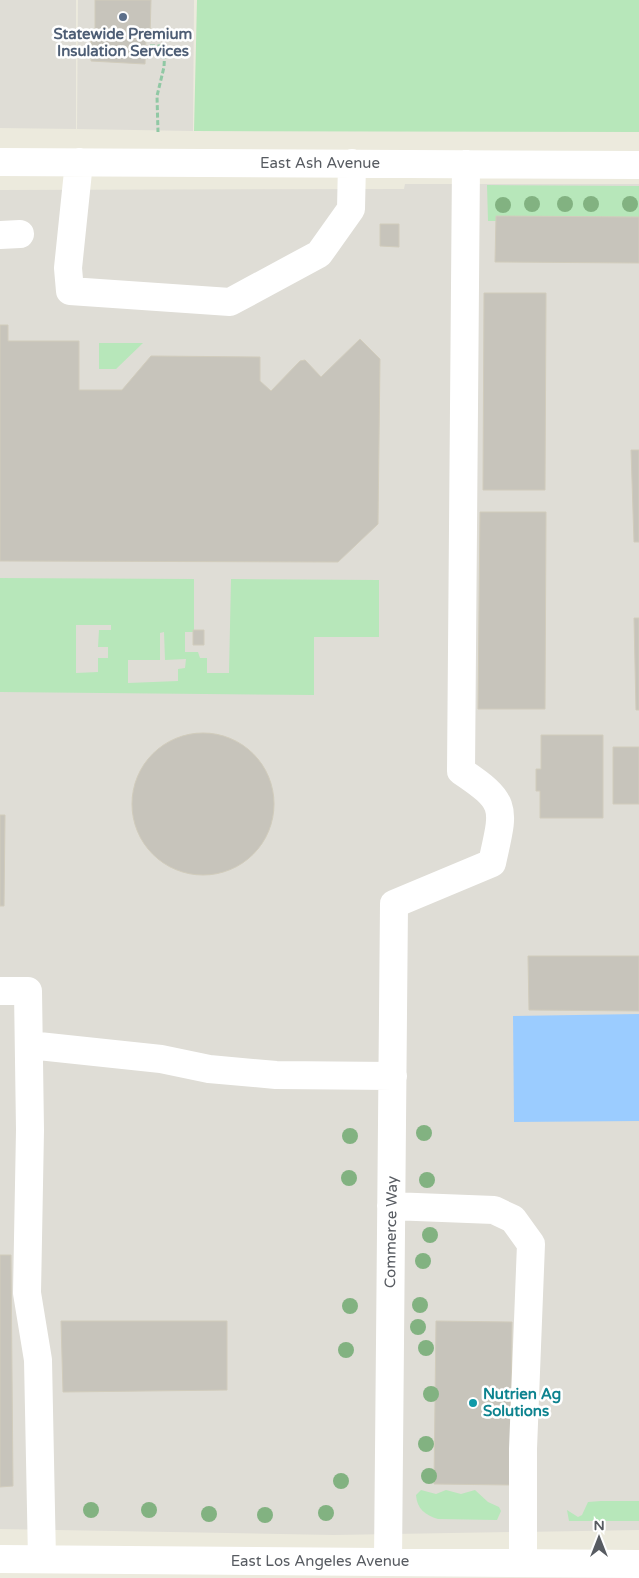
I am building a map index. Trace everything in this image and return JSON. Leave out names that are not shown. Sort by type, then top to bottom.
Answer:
[{"type":"street","name":"East Ash Avenue","points":[[0,162],[639,164]]},
{"type":"street","points":[[79,162],[68,268],[70,291],[230,302],[319,254],[351,209],[352,163]]},
{"type":"street","name":"Commerce Way","points":[[388,1561],[394,904],[492,863],[500,826],[500,805],[488,789],[461,771],[466,164]]},
{"type":"street","points":[[0,991],[28,992],[27,1293],[38,1360],[42,1559]]},
{"type":"street","points":[[28,1046],[161,1059],[208,1069],[276,1075],[393,1076]]},
{"type":"street","points":[[391,1206],[494,1210],[513,1218],[531,1244],[522,1450],[523,1563]]},
{"type":"street","name":"East Los Angeles Avenue","points":[[0,1559],[639,1564]]},
{"type":"path","points":[[150,46],[165,46],[164,68],[157,96],[158,132]]},
{"type":"shaded area","points":[[0,0],[76,0],[76,129],[0,128]]},
{"type":"shaded area","name":"Statewide Premium Insulation Services","points":[[78,0],[194,0],[193,131],[77,129]]},
{"type":"shaded area","points":[[405,184],[639,184],[639,1530],[334,1535],[0,1529],[0,190],[404,189]]},
{"type":"green space","points":[[197,0],[639,0],[639,132],[194,131]]},
{"type":"green space","points":[[487,185],[639,186],[639,221],[488,221]]},
{"type":"green space","points":[[99,343],[143,343],[116,369],[99,369]]},
{"type":"green space","points":[[0,578],[194,579],[194,632],[185,632],[185,652],[198,652],[200,658],[207,658],[207,673],[229,673],[231,579],[379,580],[379,637],[314,637],[314,695],[0,692]],"holes":[[[76,625],[111,625],[111,630],[99,630],[98,647],[108,647],[108,658],[98,658],[98,672],[76,673]],[[164,632],[165,660],[186,659],[185,668],[178,669],[178,681],[128,683],[128,660],[160,660],[160,633]]]},
{"type":"green space","points":[[421,1490],[436,1494],[446,1490],[461,1494],[475,1490],[488,1502],[499,1507],[501,1511],[497,1520],[438,1519],[429,1516],[420,1508],[416,1495]]},
{"type":"green space","points":[[639,1501],[639,1521],[569,1521],[567,1510],[578,1517],[582,1515],[588,1502]]},
{"type":"water","points":[[639,1014],[639,1121],[514,1122],[513,1016]]},
{"type":"building","name":"Statewide Premium Insulation Services","points":[[95,0],[151,0],[150,37],[146,37],[145,64],[91,61],[91,34],[95,34]]},
{"type":"building","points":[[496,216],[639,217],[639,263],[495,262]]},
{"type":"building","points":[[380,224],[399,224],[399,247],[380,246]]},
{"type":"building","points":[[484,293],[546,293],[545,490],[483,490]]},
{"type":"building","points":[[0,325],[8,325],[8,341],[79,341],[79,390],[122,390],[151,356],[260,357],[260,381],[271,391],[300,361],[305,360],[321,377],[360,339],[380,359],[378,524],[338,562],[0,561]]},
{"type":"building","points":[[631,450],[639,450],[639,542],[634,542]]},
{"type":"building","points":[[480,512],[546,512],[545,709],[478,709]]},
{"type":"building","points":[[634,618],[639,618],[639,710],[636,710]]},
{"type":"building","points":[[193,630],[204,630],[204,645],[193,645]]},
{"type":"building","points":[[203,733],[217,734],[230,738],[243,745],[253,754],[262,764],[269,777],[273,790],[273,818],[269,831],[262,844],[253,854],[243,863],[230,870],[217,874],[203,875],[189,874],[176,870],[163,863],[153,854],[144,844],[137,831],[133,818],[132,804],[133,790],[137,777],[144,764],[153,754],[163,745],[176,738],[189,734]]},
{"type":"building","points":[[541,735],[603,735],[603,818],[540,818],[540,791],[536,791],[536,769],[541,769]]},
{"type":"building","points":[[613,747],[639,747],[639,804],[613,804]]},
{"type":"building","points":[[0,815],[5,815],[4,906],[0,906]]},
{"type":"building","points":[[528,956],[639,956],[639,1011],[529,1010]]},
{"type":"building","points":[[0,1255],[11,1255],[13,1486],[0,1487]]},
{"type":"building","points":[[61,1321],[227,1321],[227,1390],[63,1392]]},
{"type":"building","name":"Nutrien Ag Solutions","points":[[436,1321],[512,1322],[510,1485],[434,1484]]},
{"type":"place","name":"Statewide Premium Insulation Services","points":[[123,17]]},
{"type":"place","name":"Nutrien Ag Solutions","points":[[473,1403]]}]
